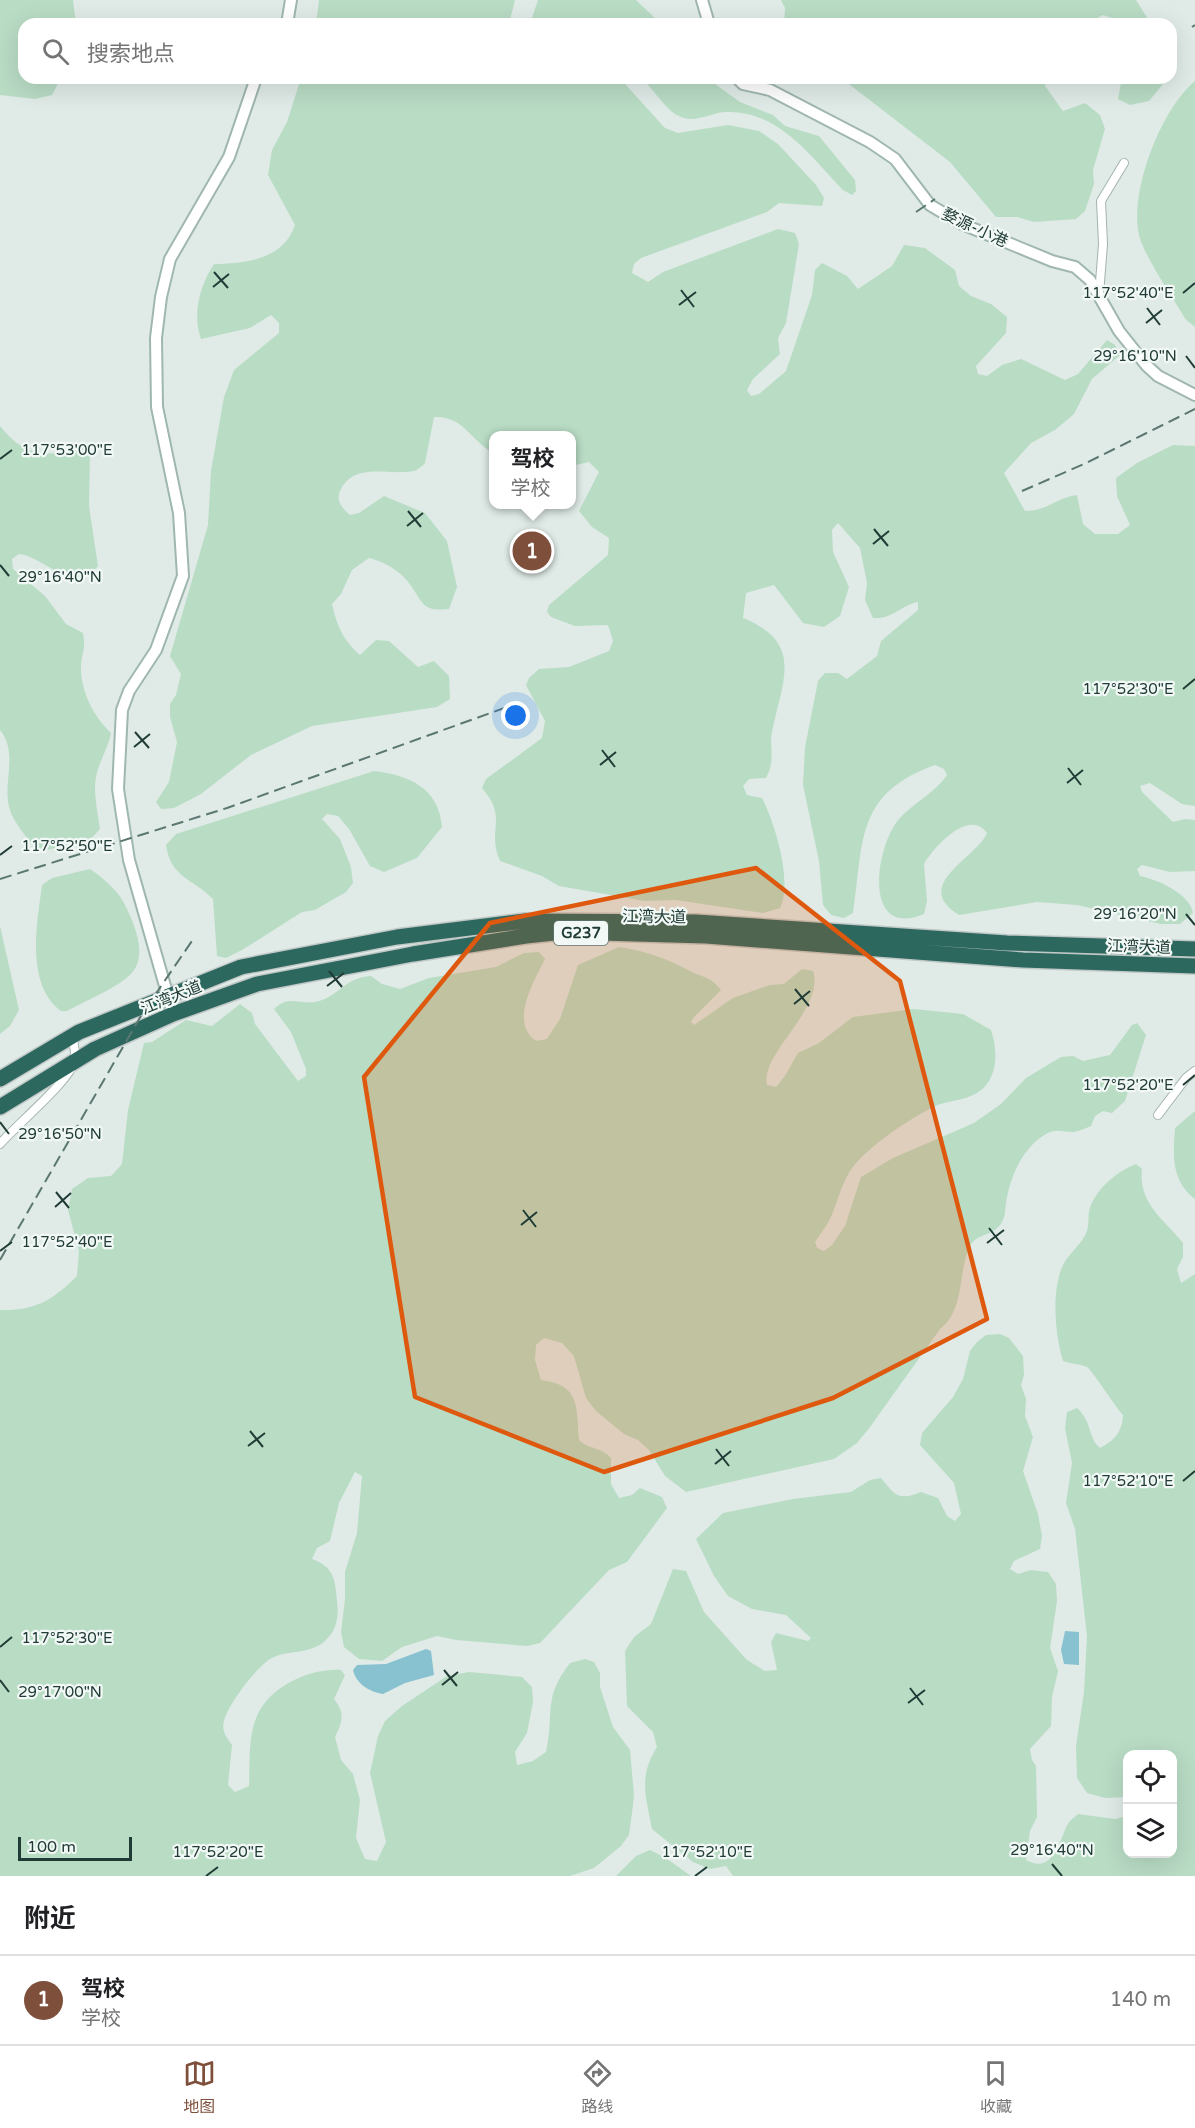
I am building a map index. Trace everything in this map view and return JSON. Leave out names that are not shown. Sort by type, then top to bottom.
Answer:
[{"type":"highway","name":"江湾大道","points":[[0,1079],[73,1035],[166,995],[242,967],[397,937],[525,921],[696,922],[1007,943],[1195,949]]},
{"type":"highway","name":"江湾大道","points":[[0,1107],[75,1061],[173,1014],[257,984],[412,954],[564,932],[706,936],[1023,960],[1195,966]]},
{"type":"main road","points":[[287,18],[291,0]]},
{"type":"main road","points":[[702,0],[707,18]]},
{"type":"main road","points":[[173,1014],[129,860],[118,789],[123,710],[129,691],[156,650],[183,576],[179,513],[157,407],[156,338],[161,297],[170,259],[229,157],[254,84]]},
{"type":"main road","name":"婺源-小港","points":[[743,84],[770,90],[870,142],[895,159],[930,205],[962,224],[1052,261],[1075,267],[1090,280],[1119,331],[1146,365],[1158,376],[1195,395]]},
{"type":"street","points":[[1099,296],[1103,244],[1101,201],[1124,163]]},
{"type":"street","points":[[0,1144],[37,1108],[75,1061],[73,1035]]},
{"type":"street","points":[[1158,1115],[1186,1078],[1195,1071]]},
{"type":"highlighted area","points":[[756,868],[900,981],[987,1319],[833,1398],[604,1472],[415,1397],[364,1077],[490,923]]},
{"type":"green space","points":[[0,0],[73,0],[75,18],[18,18],[18,84],[58,84],[52,95],[35,99],[0,95]]},
{"type":"green space","points":[[319,0],[515,0],[510,18],[317,18]]},
{"type":"green space","points":[[538,0],[636,0],[655,18],[532,18]]},
{"type":"green space","points":[[781,0],[1136,0],[1147,18],[1112,18],[1103,15],[1097,18],[784,18],[785,8]]},
{"type":"green space","points":[[1195,81],[1195,327],[1186,320],[1146,254],[1139,235],[1137,217],[1143,174],[1160,130],[1182,94]]},
{"type":"green space","points":[[299,84],[625,84],[665,128],[678,133],[728,125],[759,131],[778,144],[816,185],[824,198],[822,206],[779,203],[767,212],[641,258],[634,264],[632,273],[648,282],[663,272],[778,229],[795,233],[799,244],[786,323],[778,338],[780,354],[753,379],[747,390],[751,396],[759,394],[786,371],[812,295],[815,270],[822,263],[847,276],[858,289],[892,266],[904,245],[925,248],[955,270],[959,286],[971,296],[991,304],[1007,317],[1006,333],[976,366],[978,374],[987,376],[1002,365],[1021,359],[1065,380],[1078,374],[1107,340],[1115,345],[1120,355],[1092,379],[1074,414],[1055,430],[1031,443],[1004,473],[1025,511],[1040,509],[1077,495],[1083,524],[1095,534],[1118,534],[1130,525],[1117,496],[1116,478],[1137,463],[1173,445],[1195,446],[1195,806],[1182,804],[1150,783],[1140,786],[1142,792],[1173,822],[1185,819],[1195,820],[1195,871],[1170,872],[1142,865],[1137,869],[1140,876],[1172,888],[1186,900],[1193,913],[1180,924],[1161,924],[1077,905],[1037,902],[959,915],[946,904],[941,893],[944,882],[951,872],[987,833],[980,826],[971,825],[952,833],[936,848],[924,864],[927,901],[924,914],[904,919],[891,914],[883,903],[879,887],[884,849],[899,819],[947,775],[944,769],[935,765],[909,777],[890,791],[876,806],[862,843],[853,913],[844,918],[831,915],[823,905],[819,861],[803,785],[805,747],[818,681],[825,673],[838,673],[847,679],[877,656],[881,641],[918,610],[918,602],[892,614],[873,618],[865,600],[867,583],[860,548],[838,523],[832,530],[833,552],[849,587],[840,616],[824,627],[803,623],[774,585],[746,593],[743,618],[762,628],[775,639],[782,652],[784,665],[784,680],[771,738],[772,760],[769,771],[766,778],[749,779],[743,786],[747,795],[762,798],[777,837],[784,883],[780,908],[763,913],[676,900],[645,901],[559,886],[542,876],[500,861],[495,844],[495,812],[482,788],[486,779],[542,738],[545,721],[526,685],[529,678],[539,669],[569,667],[609,651],[613,641],[608,625],[575,626],[551,617],[547,612],[549,605],[608,555],[609,538],[592,527],[579,511],[599,472],[589,462],[576,465],[576,431],[489,431],[489,450],[460,424],[434,417],[425,463],[420,468],[404,472],[363,473],[346,482],[340,491],[339,502],[350,515],[359,513],[384,496],[425,513],[447,541],[457,587],[449,609],[433,609],[424,605],[409,583],[396,570],[369,558],[352,570],[341,594],[332,604],[342,632],[349,644],[360,655],[376,640],[389,641],[418,667],[434,661],[449,676],[450,699],[437,707],[312,726],[251,755],[201,794],[174,808],[161,809],[156,802],[169,782],[177,742],[170,717],[170,704],[176,695],[181,674],[170,656],[208,525],[211,471],[224,397],[234,370],[279,333],[279,323],[271,315],[250,328],[201,339],[197,310],[201,290],[214,264],[251,260],[273,252],[282,246],[295,225],[268,175],[272,150],[287,122]]},
{"type":"green space","points":[[647,84],[715,84],[740,102],[773,115],[785,126],[819,136],[855,180],[856,191],[852,195],[843,190],[793,139],[764,120],[747,114],[729,112],[696,119],[684,118],[671,111]]},
{"type":"green space","points":[[849,84],[1045,84],[1063,111],[1085,103],[1100,115],[1105,129],[1093,170],[1094,184],[1085,211],[1076,219],[1034,222],[1017,217],[996,217],[950,162]]},
{"type":"green space","points":[[1121,84],[1163,84],[1149,101],[1130,105],[1118,99]]},
{"type":"green space","points":[[0,426],[18,444],[32,451],[57,453],[84,444],[90,451],[89,506],[98,566],[88,574],[78,577],[59,573],[30,557],[19,554],[12,559],[13,569],[45,596],[66,624],[83,633],[81,674],[85,693],[93,711],[111,733],[95,783],[100,829],[90,840],[38,852],[11,813],[7,792],[9,750],[0,730]]},
{"type":"green space","points":[[374,771],[410,780],[428,793],[435,802],[442,827],[417,858],[384,872],[370,866],[349,829],[338,816],[327,814],[322,819],[340,839],[351,867],[353,883],[346,892],[315,910],[302,912],[242,950],[226,958],[217,956],[213,899],[178,871],[172,864],[166,845],[176,834]]},
{"type":"green space","points":[[90,869],[110,885],[122,900],[136,931],[139,958],[131,974],[118,984],[67,1011],[61,1011],[50,999],[42,985],[38,969],[36,934],[42,885],[52,878]]},
{"type":"green space","points":[[0,926],[19,1010],[10,1026],[0,1034]]},
{"type":"green space","points":[[619,947],[664,959],[707,978],[717,985],[721,990],[694,1017],[691,1022],[694,1025],[733,998],[770,985],[784,984],[802,969],[813,971],[814,985],[810,1000],[773,1059],[767,1072],[767,1085],[776,1087],[798,1053],[819,1043],[853,1017],[914,1009],[963,1014],[991,1030],[995,1059],[987,1084],[971,1096],[935,1106],[915,1117],[883,1139],[857,1162],[844,1182],[830,1219],[815,1242],[817,1248],[824,1251],[832,1245],[845,1226],[861,1177],[893,1158],[974,1123],[1001,1104],[1026,1078],[1061,1057],[1073,1056],[1083,1061],[1110,1055],[1132,1025],[1137,1023],[1146,1035],[1125,1101],[1112,1113],[1103,1111],[1095,1116],[1091,1126],[1073,1132],[1056,1131],[1046,1134],[1024,1155],[1014,1173],[1002,1223],[992,1232],[974,1241],[968,1250],[957,1303],[948,1321],[857,1443],[834,1459],[686,1492],[665,1476],[649,1450],[638,1440],[624,1434],[596,1411],[586,1398],[574,1356],[562,1343],[544,1338],[536,1345],[535,1360],[541,1380],[554,1383],[570,1392],[576,1408],[579,1440],[611,1458],[611,1484],[619,1498],[632,1495],[640,1488],[662,1497],[667,1508],[627,1562],[609,1570],[540,1643],[527,1646],[456,1640],[437,1636],[402,1647],[382,1661],[359,1659],[344,1647],[341,1632],[345,1572],[357,1533],[362,1476],[355,1472],[339,1503],[330,1541],[317,1548],[312,1559],[330,1571],[334,1581],[338,1611],[334,1629],[326,1640],[314,1648],[280,1655],[268,1661],[260,1667],[238,1695],[223,1725],[225,1734],[232,1745],[228,1785],[235,1792],[249,1786],[250,1745],[253,1729],[260,1709],[268,1699],[290,1682],[302,1677],[315,1672],[341,1670],[345,1675],[334,1699],[342,1717],[335,1737],[341,1760],[353,1774],[360,1800],[356,1838],[365,1859],[377,1861],[386,1842],[370,1773],[378,1736],[385,1721],[402,1706],[447,1676],[469,1672],[522,1677],[532,1687],[533,1702],[527,1733],[515,1752],[517,1765],[533,1761],[546,1752],[552,1696],[561,1676],[570,1663],[585,1659],[594,1662],[600,1673],[600,1687],[613,1727],[630,1750],[634,1795],[629,1835],[621,1846],[594,1868],[570,1876],[0,1876],[0,1310],[23,1308],[43,1302],[60,1292],[77,1276],[79,1251],[68,1210],[72,1189],[88,1178],[111,1176],[122,1164],[128,1110],[144,1043],[152,1042],[186,1020],[212,1026],[240,1004],[252,1013],[255,1024],[298,1081],[306,1076],[306,1069],[291,1032],[274,1009],[284,1002],[323,1000],[354,980],[371,976],[382,984],[400,989],[429,978],[496,967],[524,953],[539,952],[545,959],[526,1002],[524,1024],[528,1033],[536,1041],[547,1039],[560,1019],[578,965]]},
{"type":"green space","points":[[1195,1111],[1195,1199],[1181,1184],[1175,1167],[1174,1148],[1175,1128]]},
{"type":"green space","points":[[1136,1164],[1142,1169],[1144,1192],[1148,1201],[1183,1243],[1183,1257],[1177,1269],[1181,1283],[1195,1274],[1195,1876],[733,1876],[726,1866],[710,1869],[693,1862],[652,1829],[645,1777],[657,1747],[653,1732],[627,1706],[625,1651],[634,1637],[651,1624],[673,1569],[686,1571],[704,1612],[747,1660],[765,1671],[777,1670],[771,1642],[776,1633],[808,1641],[811,1638],[786,1615],[752,1609],[728,1596],[714,1576],[696,1539],[723,1513],[793,1499],[851,1492],[870,1480],[881,1478],[898,1495],[907,1496],[921,1492],[938,1498],[947,1516],[955,1521],[961,1514],[954,1483],[920,1445],[922,1433],[953,1397],[963,1379],[970,1351],[977,1342],[986,1335],[1000,1334],[1009,1338],[1023,1356],[1024,1375],[1021,1385],[1026,1399],[1025,1416],[1033,1437],[1023,1471],[1038,1514],[1042,1536],[1040,1549],[1014,1561],[1010,1569],[1018,1574],[1031,1570],[1048,1572],[1056,1584],[1057,1601],[1050,1648],[1058,1671],[1052,1697],[1051,1726],[1030,1749],[1036,1766],[1037,1817],[1030,1831],[1026,1860],[1036,1864],[1050,1859],[1069,1823],[1078,1814],[1115,1819],[1123,1817],[1123,1858],[1177,1858],[1177,1750],[1123,1750],[1123,1797],[1105,1798],[1087,1793],[1077,1778],[1076,1746],[1084,1692],[1087,1636],[1075,1529],[1066,1503],[1072,1463],[1065,1428],[1067,1412],[1077,1408],[1086,1419],[1093,1439],[1100,1448],[1117,1435],[1123,1415],[1087,1367],[1063,1361],[1056,1326],[1056,1300],[1063,1265],[1087,1231],[1091,1204],[1101,1189],[1121,1172]]},
{"type":"green space","points":[[650,1850],[666,1858],[691,1876],[616,1876],[636,1856]]},
{"type":"water","points":[[1065,1631],[1079,1632],[1079,1665],[1064,1664],[1061,1650]]},
{"type":"water","points":[[426,1649],[431,1651],[434,1675],[405,1683],[383,1694],[364,1686],[357,1679],[353,1670],[357,1665],[386,1664]]},
{"type":"railway","points":[[916,212],[935,199]]},
{"type":"railway","points":[[1022,491],[1084,464],[1195,409]]},
{"type":"railway","points":[[0,879],[227,808],[507,707]]},
{"type":"railway","points":[[0,1260],[142,1014],[194,938]]},
{"type":"place","name":"驾校","points":[[532,551]]}]
